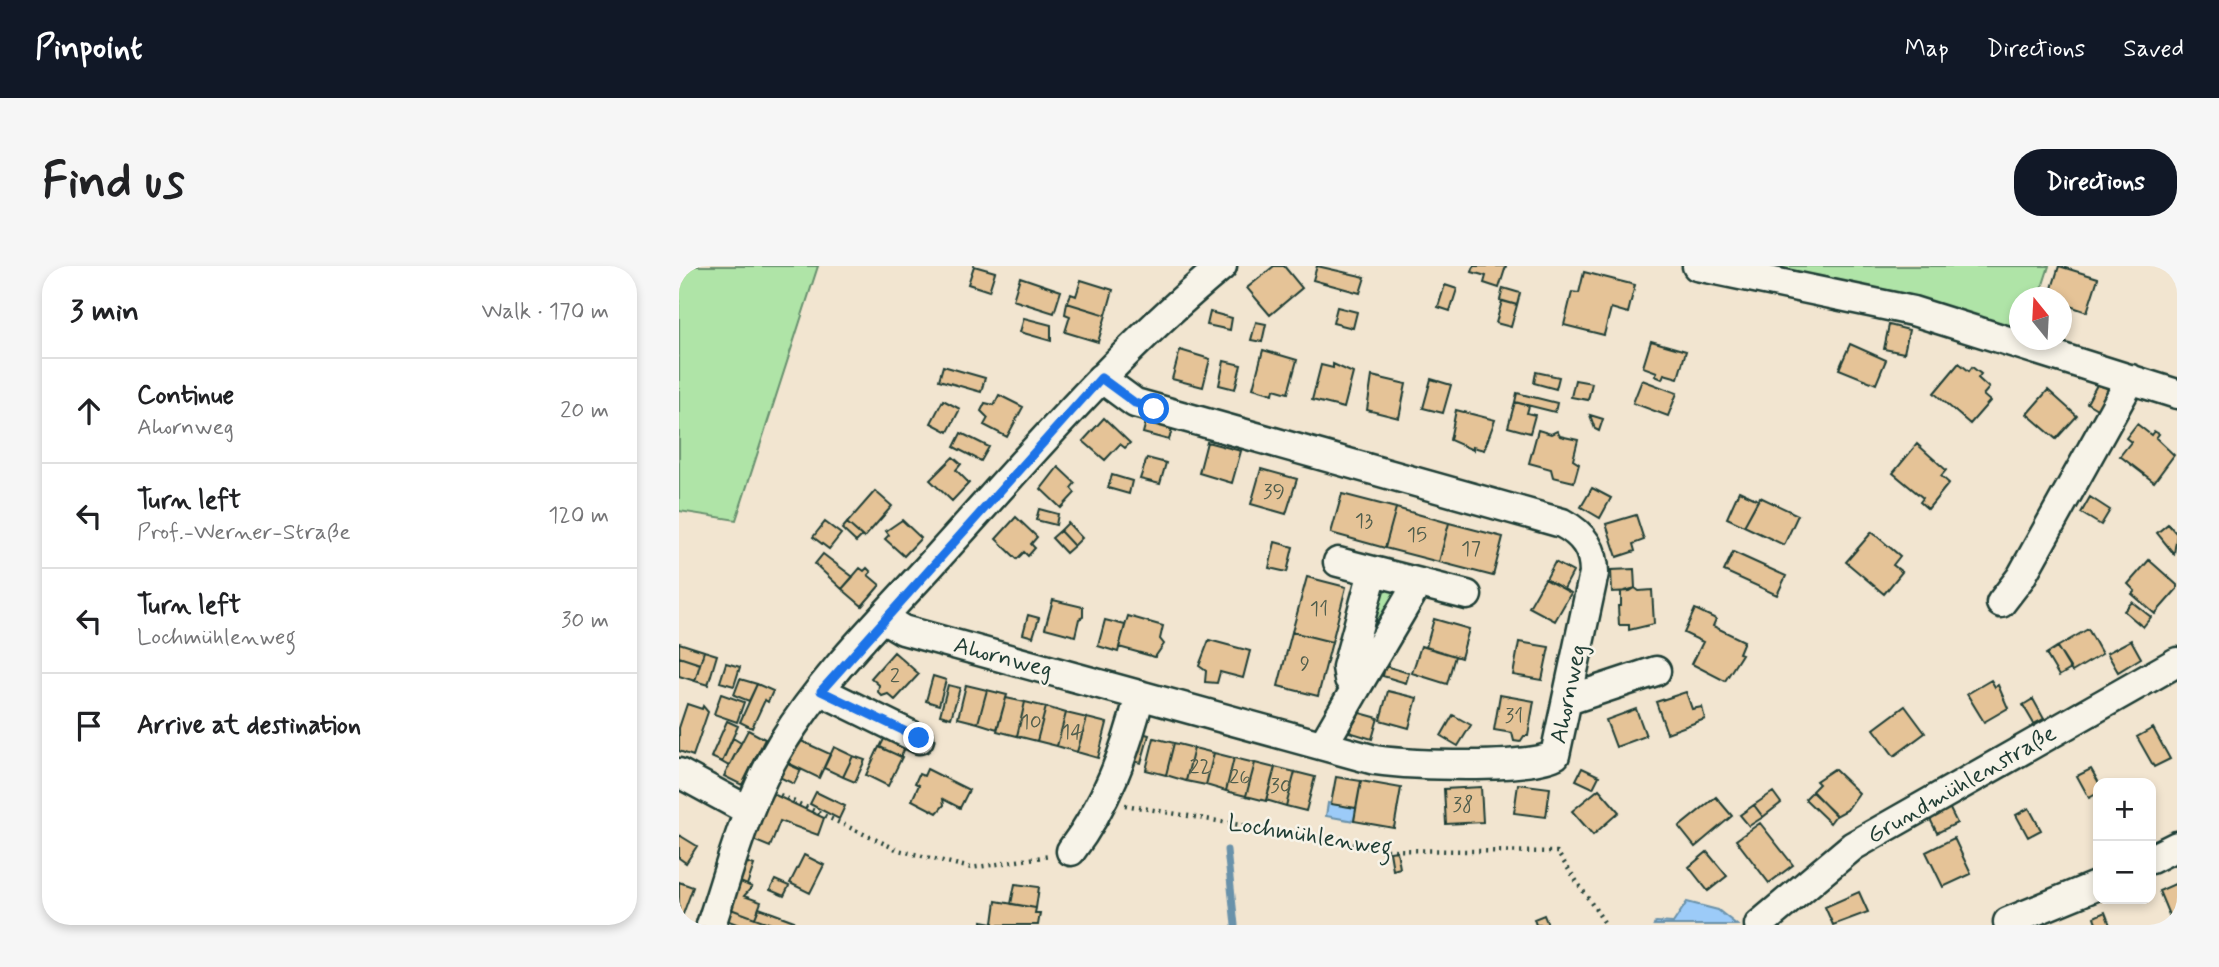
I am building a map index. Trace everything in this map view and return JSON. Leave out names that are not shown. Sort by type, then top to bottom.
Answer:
[{"type":"street","points":[[711,925],[755,799],[781,746],[821,691],[883,618],[1101,378],[1222,266]]},
{"type":"street","points":[[1697,266],[1913,311],[2177,394]]},
{"type":"street","name":"Ahornweg","points":[[883,618],[903,630],[1375,760],[1425,765],[1548,759],[1555,755],[1594,573],[1590,548],[1576,530],[1562,523],[1135,403],[1101,378]]},
{"type":"street","points":[[2001,603],[2021,577],[2131,379]]},
{"type":"street","points":[[1338,562],[1467,595]]},
{"type":"street","points":[[1356,688],[1349,679],[1347,667],[1373,572]]},
{"type":"street","points":[[1323,745],[1418,583]]},
{"type":"street","name":"Grundmühlenstraße","points":[[1759,925],[1853,846],[2177,662]]},
{"type":"street","points":[[1568,700],[1656,671]]},
{"type":"street","points":[[821,691],[919,738]]},
{"type":"street","points":[[1071,851],[1095,819],[1122,762],[1140,695]]},
{"type":"street","points":[[679,773],[755,799]]},
{"type":"street","points":[[2156,856],[2177,846]]},
{"type":"street","points":[[2008,922],[2093,887]]},
{"type":"path","points":[[755,799],[898,849],[971,868],[1000,866],[1071,851]]},
{"type":"path","name":"Lochmühlenweg","points":[[1103,802],[1366,848],[1557,852],[1606,925]]},
{"type":"green space","points":[[679,266],[818,266],[736,520],[679,511]]},
{"type":"green space","points":[[1766,266],[2049,266],[2042,287],[2009,287],[2009,329],[1765,269]]},
{"type":"green space","points":[[1392,586],[1399,594],[1361,669],[1376,589]]},
{"type":"water","points":[[1328,803],[1356,808],[1354,821],[1326,816]]},
{"type":"water","points":[[1687,902],[1718,910],[1737,925],[1654,925],[1656,922],[1673,923]]},
{"type":"building","points":[[974,266],[995,272],[989,291],[968,284]]},
{"type":"building","points":[[1274,266],[1284,266],[1302,288],[1270,315],[1247,288]]},
{"type":"building","points":[[1317,266],[1365,277],[1360,293],[1313,280]]},
{"type":"building","points":[[1474,266],[1506,266],[1499,288],[1484,283],[1486,276],[1472,272]]},
{"type":"building","points":[[2059,266],[2098,278],[2087,312],[2072,307],[2072,287],[2052,287]]},
{"type":"building","points":[[1584,272],[1635,285],[1628,313],[1611,308],[1604,335],[1564,325],[1572,292],[1579,293]]},
{"type":"building","points":[[1020,277],[1061,291],[1054,313],[1013,300]]},
{"type":"building","points":[[1081,280],[1113,290],[1106,315],[1067,303],[1071,294],[1076,296]]},
{"type":"building","points":[[1445,285],[1457,289],[1450,311],[1438,307]]},
{"type":"building","points":[[1503,288],[1520,293],[1517,305],[1500,300]]},
{"type":"building","points":[[1502,301],[1517,305],[1511,327],[1496,323]]},
{"type":"building","points":[[1067,303],[1106,315],[1098,342],[1065,332],[1070,316],[1065,314]]},
{"type":"building","points":[[1337,307],[1357,312],[1353,328],[1333,323]]},
{"type":"building","points":[[1210,312],[1232,318],[1230,330],[1207,325]]},
{"type":"building","points":[[1024,318],[1051,325],[1051,341],[1020,332]]},
{"type":"building","points":[[1256,322],[1266,324],[1262,342],[1251,340]]},
{"type":"building","points":[[1889,325],[1909,330],[1904,353],[1884,349]]},
{"type":"building","points":[[1651,341],[1686,351],[1678,378],[1664,374],[1662,379],[1655,376],[1657,372],[1643,367]]},
{"type":"building","points":[[1850,344],[1886,360],[1876,384],[1839,369]]},
{"type":"building","points":[[1180,350],[1210,359],[1203,387],[1172,379]]},
{"type":"building","points":[[1263,350],[1297,360],[1288,393],[1274,389],[1273,394],[1253,388]]},
{"type":"building","points":[[1224,361],[1241,365],[1235,389],[1219,385]]},
{"type":"building","points":[[1959,363],[1969,371],[1972,367],[1981,374],[1978,378],[1989,388],[1983,395],[1990,401],[1970,424],[1934,393]]},
{"type":"building","points":[[1333,364],[1353,373],[1344,408],[1312,400],[1321,365],[1333,368]]},
{"type":"building","points":[[943,366],[985,378],[981,392],[939,380]]},
{"type":"building","points":[[1536,372],[1559,377],[1556,389],[1534,383]]},
{"type":"building","points":[[1372,376],[1406,384],[1399,418],[1367,410]]},
{"type":"building","points":[[1431,379],[1451,385],[1443,413],[1423,408]]},
{"type":"building","points":[[1575,380],[1592,383],[1588,400],[1571,397]]},
{"type":"building","points":[[1642,380],[1677,393],[1668,416],[1633,403]]},
{"type":"building","points":[[2098,383],[2115,393],[2104,413],[2087,403]]},
{"type":"building","points":[[2048,390],[2077,416],[2056,439],[2027,414]]},
{"type":"building","points":[[1517,393],[1557,403],[1555,412],[1515,402]]},
{"type":"building","points":[[999,395],[1023,407],[1007,437],[984,425],[988,418],[981,411],[985,403],[994,405]]},
{"type":"building","points":[[943,400],[960,409],[948,432],[931,423]]},
{"type":"building","points":[[1515,402],[1529,406],[1527,413],[1535,415],[1530,433],[1508,427]]},
{"type":"building","points":[[1456,410],[1495,420],[1484,450],[1473,447],[1473,450],[1450,440]]},
{"type":"building","points":[[1590,415],[1603,419],[1599,431],[1595,429]]},
{"type":"building","points":[[1104,418],[1130,443],[1125,448],[1120,444],[1105,460],[1083,441]]},
{"type":"building","points":[[1147,418],[1173,425],[1169,440],[1143,433]]},
{"type":"building","points":[[2137,424],[2151,435],[2154,431],[2159,434],[2156,438],[2174,455],[2154,482],[2120,456],[2131,442],[2126,438]]},
{"type":"building","points":[[1538,430],[1551,434],[1557,431],[1560,436],[1578,440],[1573,460],[1579,464],[1574,482],[1553,477],[1551,469],[1529,463]]},
{"type":"building","points":[[961,433],[989,447],[981,461],[954,447]]},
{"type":"building","points":[[1207,442],[1241,451],[1232,483],[1199,473]]},
{"type":"building","points":[[1917,444],[1946,470],[1941,476],[1949,483],[1928,509],[1920,502],[1923,498],[1893,473]]},
{"type":"building","points":[[953,457],[961,464],[956,470],[969,483],[952,501],[930,480]]},
{"type":"building","points":[[1147,458],[1166,463],[1160,484],[1140,479]]},
{"type":"building","points":[[1058,467],[1075,483],[1071,488],[1075,493],[1061,508],[1041,489]]},
{"type":"building","points":[[1261,469],[1297,479],[1286,514],[1251,504]]},
{"type":"building","points":[[1112,475],[1132,481],[1129,494],[1108,488]]},
{"type":"building","points":[[1592,488],[1611,498],[1600,518],[1581,507]]},
{"type":"building","points":[[875,491],[892,506],[864,538],[847,523]]},
{"type":"building","points":[[1739,491],[1758,500],[1744,526],[1727,518]]},
{"type":"building","points":[[1342,494],[1396,508],[1385,548],[1331,533]]},
{"type":"building","points":[[1760,497],[1798,515],[1784,545],[1744,526]]},
{"type":"building","points":[[2090,497],[2110,510],[2101,525],[2081,513]]},
{"type":"building","points":[[1396,508],[1449,523],[1439,562],[1385,548]]},
{"type":"building","points":[[1039,509],[1058,514],[1056,525],[1036,520]]},
{"type":"building","points":[[1636,515],[1644,540],[1633,544],[1635,551],[1617,557],[1606,524]]},
{"type":"building","points":[[1016,517],[1037,537],[1031,544],[1035,548],[1028,556],[1024,552],[1017,559],[996,539]]},
{"type":"building","points":[[902,520],[921,538],[904,556],[885,539],[889,535],[886,531]]},
{"type":"building","points":[[825,522],[841,534],[829,549],[813,537]]},
{"type":"building","points":[[847,523],[862,536],[856,542],[842,529]]},
{"type":"building","points":[[1068,523],[1082,538],[1074,546],[1060,531]]},
{"type":"building","points":[[1449,523],[1503,537],[1493,576],[1439,562]]},
{"type":"building","points":[[2168,524],[2177,534],[2174,554],[2157,533]]},
{"type":"building","points":[[1060,531],[1074,546],[1066,553],[1052,538]]},
{"type":"building","points":[[1872,532],[1900,556],[1893,565],[1902,572],[1884,594],[1846,562]]},
{"type":"building","points":[[1275,542],[1293,547],[1287,572],[1269,568]]},
{"type":"building","points":[[1733,552],[1786,576],[1777,595],[1724,571]]},
{"type":"building","points":[[823,554],[853,577],[842,589],[815,564]]},
{"type":"building","points":[[2149,560],[2177,585],[2177,589],[2155,614],[2132,594],[2135,591],[2128,584]]},
{"type":"building","points":[[1555,562],[1573,572],[1564,589],[1546,579]]},
{"type":"building","points":[[860,568],[864,571],[867,568],[871,572],[868,575],[880,585],[862,606],[842,589]]},
{"type":"building","points":[[1634,569],[1635,588],[1612,592],[1611,570]]},
{"type":"building","points":[[1307,577],[1346,587],[1332,642],[1292,632]]},
{"type":"building","points":[[1545,579],[1571,593],[1555,621],[1529,607]]},
{"type":"building","points":[[1635,588],[1639,591],[1652,590],[1654,624],[1629,630],[1629,625],[1619,625],[1618,606],[1621,606],[1621,592]]},
{"type":"building","points":[[1053,600],[1083,607],[1083,617],[1079,619],[1075,636],[1045,628]]},
{"type":"building","points":[[2132,602],[2151,617],[2143,627],[2124,611]]},
{"type":"building","points":[[1695,609],[1716,619],[1713,626],[1744,641],[1739,653],[1742,654],[1725,681],[1692,664],[1703,642],[1684,633]]},
{"type":"building","points":[[1028,615],[1039,618],[1033,637],[1023,634]]},
{"type":"building","points":[[1128,616],[1163,626],[1160,639],[1164,644],[1155,657],[1119,647]]},
{"type":"building","points":[[1434,619],[1469,629],[1461,658],[1426,647]]},
{"type":"building","points":[[1105,620],[1125,625],[1118,652],[1098,646]]},
{"type":"building","points":[[2088,629],[2102,654],[2072,672],[2057,647]]},
{"type":"building","points":[[1292,632],[1332,642],[1318,696],[1278,686]]},
{"type":"building","points":[[1209,640],[1250,651],[1243,678],[1220,672],[1217,683],[1205,682],[1206,671],[1199,666]]},
{"type":"building","points":[[2131,640],[2141,658],[2118,672],[2107,653]]},
{"type":"building","points":[[1519,642],[1549,647],[1542,680],[1513,675]]},
{"type":"building","points":[[679,643],[704,651],[700,664],[679,657]]},
{"type":"building","points":[[1421,646],[1455,656],[1447,684],[1412,673]]},
{"type":"building","points":[[2057,647],[2071,669],[2059,676],[2046,654]]},
{"type":"building","points":[[704,651],[717,655],[708,685],[695,681]]},
{"type":"building","points":[[894,652],[919,674],[895,700],[888,694],[882,696],[878,692],[879,685],[871,678]]},
{"type":"building","points":[[679,657],[700,664],[695,681],[679,676]]},
{"type":"building","points":[[726,663],[740,667],[734,686],[720,682]]},
{"type":"building","points":[[1385,666],[1409,673],[1406,683],[1383,676]]},
{"type":"building","points":[[933,676],[946,680],[939,705],[926,701]]},
{"type":"building","points":[[740,679],[757,684],[749,701],[734,695]]},
{"type":"building","points":[[1991,680],[1995,687],[1998,685],[2008,708],[1984,722],[1967,694]]},
{"type":"building","points":[[757,684],[773,691],[768,702],[765,700],[752,728],[740,722]]},
{"type":"building","points":[[948,685],[960,688],[951,718],[940,715]]},
{"type":"building","points":[[966,685],[987,690],[978,723],[958,718]]},
{"type":"building","points":[[987,690],[1007,695],[997,729],[978,723]]},
{"type":"building","points":[[1388,691],[1417,698],[1409,728],[1380,720]]},
{"type":"building","points":[[1686,692],[1692,709],[1702,707],[1705,719],[1667,733],[1656,702]]},
{"type":"building","points":[[721,694],[744,702],[737,722],[714,714]]},
{"type":"building","points":[[1500,695],[1534,701],[1528,736],[1524,736],[1520,742],[1514,741],[1512,733],[1494,730]]},
{"type":"building","points":[[1006,698],[1025,702],[1017,736],[997,731]]},
{"type":"building","points":[[2033,699],[2044,719],[2034,724],[2023,705]]},
{"type":"building","points":[[1025,702],[1046,707],[1037,741],[1017,736]]},
{"type":"building","points":[[687,704],[702,709],[703,706],[708,712],[693,756],[679,751],[679,728]]},
{"type":"building","points":[[1905,706],[1925,733],[1894,756],[1874,729]]},
{"type":"building","points":[[1046,707],[1066,713],[1057,746],[1037,741]]},
{"type":"building","points":[[1636,709],[1646,736],[1616,747],[1606,720]]},
{"type":"building","points":[[1066,713],[1087,718],[1077,752],[1057,746]]},
{"type":"building","points":[[1360,713],[1378,718],[1372,739],[1349,732]]},
{"type":"building","points":[[1453,715],[1471,725],[1458,746],[1441,736]]},
{"type":"building","points":[[1087,718],[1107,723],[1098,758],[1077,752]]},
{"type":"building","points":[[727,721],[738,726],[722,762],[711,757]]},
{"type":"building","points":[[2153,728],[2170,759],[2154,767],[2137,737]]},
{"type":"building","points":[[748,730],[765,739],[742,785],[724,776]]},
{"type":"building","points":[[1138,732],[1149,735],[1141,763],[1130,760]]},
{"type":"building","points":[[887,733],[907,743],[901,757],[880,747]]},
{"type":"building","points":[[733,738],[741,743],[729,766],[722,762]]},
{"type":"building","points":[[1154,738],[1174,743],[1166,775],[1146,770]]},
{"type":"building","points":[[799,740],[830,754],[819,778],[788,763]]},
{"type":"building","points":[[1174,743],[1194,748],[1186,781],[1166,775]]},
{"type":"building","points":[[834,747],[853,756],[843,777],[824,768]]},
{"type":"building","points":[[879,747],[902,757],[888,786],[866,775]]},
{"type":"building","points":[[1194,748],[1214,753],[1206,785],[1186,781]]},
{"type":"building","points":[[1214,753],[1234,758],[1226,791],[1206,785]]},
{"type":"building","points":[[853,756],[865,760],[855,782],[843,777]]},
{"type":"building","points":[[1234,758],[1255,763],[1246,796],[1226,791]]},
{"type":"building","points":[[783,762],[801,770],[794,784],[777,776]]},
{"type":"building","points":[[1255,763],[1275,768],[1266,801],[1246,796]]},
{"type":"building","points":[[1275,767],[1295,772],[1286,806],[1266,800]]},
{"type":"building","points":[[1582,768],[1599,776],[1593,788],[1576,780]]},
{"type":"building","points":[[927,769],[969,790],[960,808],[943,799],[944,805],[937,813],[912,800],[919,785],[915,783],[919,774],[924,776]]},
{"type":"building","points":[[1834,769],[1859,793],[1847,810],[1836,816],[1812,791],[1819,784],[1816,781]]},
{"type":"building","points":[[2091,769],[2096,778],[2093,778],[2093,796],[2089,798],[2077,776]]},
{"type":"building","points":[[1295,772],[1315,777],[1306,811],[1286,806]]},
{"type":"building","points":[[1336,777],[1361,781],[1356,808],[1331,804]]},
{"type":"building","points":[[1361,781],[1401,788],[1394,828],[1354,821]]},
{"type":"building","points":[[1518,784],[1550,788],[1546,817],[1514,813]]},
{"type":"building","points":[[1481,787],[1483,822],[1446,824],[1444,789]]},
{"type":"building","points":[[1599,789],[1619,812],[1593,835],[1572,811]]},
{"type":"building","points":[[816,792],[845,806],[839,819],[810,804]]},
{"type":"building","points":[[1773,792],[1781,803],[1763,817],[1754,805]]},
{"type":"building","points":[[1812,792],[1836,815],[1830,823],[1805,799]]},
{"type":"building","points":[[771,793],[824,818],[818,835],[780,821],[770,847],[753,840]]},
{"type":"building","points":[[1716,797],[1732,816],[1695,847],[1679,827]]},
{"type":"building","points":[[1754,805],[1763,817],[1749,826],[1740,815]]},
{"type":"building","points":[[1948,805],[1957,823],[1937,833],[1928,815]]},
{"type":"building","points":[[2029,808],[2041,830],[2028,837],[2016,815]]},
{"type":"building","points":[[1760,823],[1793,865],[1769,883],[1736,840]]},
{"type":"building","points":[[679,835],[697,846],[686,863],[679,858]]},
{"type":"building","points":[[1954,838],[1971,874],[1943,887],[1926,852]]},
{"type":"building","points":[[1397,851],[1400,868],[1393,870],[1390,852]]},
{"type":"building","points":[[1707,852],[1727,876],[1708,891],[1689,867]]},
{"type":"building","points":[[804,855],[824,865],[810,893],[790,883]]},
{"type":"building","points":[[745,862],[754,865],[747,885],[738,881]]},
{"type":"building","points":[[775,880],[789,886],[784,896],[770,890]]},
{"type":"building","points":[[738,881],[752,887],[744,896],[761,902],[755,918],[728,908]]},
{"type":"building","points":[[679,882],[693,887],[679,925]]},
{"type":"building","points":[[2177,883],[2177,917],[2171,920],[2159,891]]},
{"type":"building","points":[[1015,884],[1039,887],[1036,908],[1011,904]]},
{"type":"building","points":[[1859,892],[1868,912],[1833,925],[1825,907]]},
{"type":"building","points":[[996,901],[1036,908],[1035,913],[1040,913],[1038,925],[982,925],[982,921],[993,923]]},
{"type":"building","points":[[728,908],[774,925],[739,925],[724,919]]},
{"type":"building","points":[[759,908],[794,921],[793,925],[774,925],[755,918]]},
{"type":"building","points":[[2105,912],[2110,925],[2097,925],[2094,917]]},
{"type":"building","points":[[1544,915],[1548,925],[1536,925],[1534,919]]},
{"type":"waterway","points":[[1227,850],[1235,925]]},
{"type":"route","points":[[919,738],[832,699],[821,691],[883,618],[1101,378],[1135,403],[1154,409]]}]
